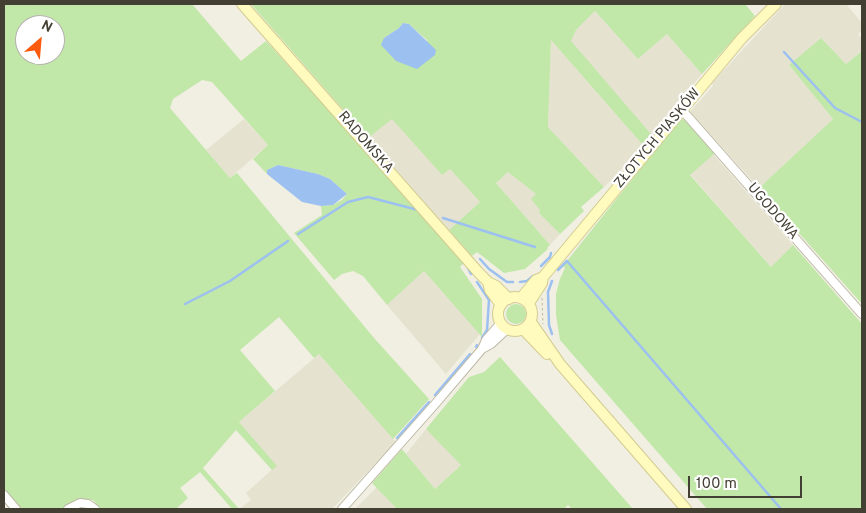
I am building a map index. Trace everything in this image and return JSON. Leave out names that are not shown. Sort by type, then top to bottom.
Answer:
[{"type":"street","name":"RADOMSKA","points":[[242,4],[488,282],[490,290],[505,302]]},
{"type":"street","name":"ZŁOTYCH PIASKÓW","points":[[525,301],[536,280],[543,277],[742,38],[776,4]]},
{"type":"street","name":"UGODOWA","points":[[682,110],[862,314]]},
{"type":"street","points":[[525,301],[532,311],[527,326],[515,332],[504,326],[498,314],[505,302],[525,301]]},
{"type":"street","points":[[342,509],[482,349],[491,344],[504,326]]},
{"type":"street","points":[[527,326],[554,353],[560,364],[686,509]]},
{"type":"street","points":[[4,494],[16,509]]},
{"type":"street","points":[[68,509],[80,504],[88,504],[94,508]]},
{"type":"shaded area","points":[[785,4],[846,4],[862,23],[862,30],[858,34],[862,39],[862,51],[846,64],[821,38],[789,65],[833,119],[759,188],[690,112],[713,86],[712,83]]},
{"type":"shaded area","points":[[595,11],[638,59],[667,34],[702,74],[651,134],[570,41],[576,30]]},
{"type":"shaded area","points":[[551,40],[642,144],[616,176],[604,187],[548,127]]},
{"type":"shaded area","points":[[392,118],[442,175],[450,169],[480,202],[449,230],[368,138]]},
{"type":"shaded area","points":[[244,119],[268,145],[230,178],[206,150]]},
{"type":"shaded area","points":[[713,154],[793,245],[771,267],[690,174]]},
{"type":"shaded area","points":[[508,172],[536,194],[539,213],[560,234],[550,245],[496,183]]},
{"type":"shaded area","points":[[424,271],[480,334],[446,374],[387,305]]},
{"type":"shaded area","points":[[319,354],[396,442],[332,509],[239,509],[251,500],[246,493],[276,466],[239,422]]},
{"type":"shaded area","points":[[426,429],[462,464],[435,489],[406,454]]},
{"type":"shaded area","points":[[377,487],[397,509],[355,509]]},
{"type":"green space","points":[[4,4],[192,4],[241,61],[266,41],[464,263],[460,267],[482,299],[482,337],[424,271],[387,305],[363,276],[353,271],[342,274],[334,280],[294,233],[322,215],[321,206],[333,205],[342,200],[347,194],[330,179],[318,174],[278,165],[267,170],[267,174],[253,159],[268,145],[212,82],[202,80],[173,99],[170,108],[230,178],[237,173],[374,338],[429,399],[393,439],[319,354],[314,358],[279,317],[240,350],[275,391],[239,422],[277,466],[272,470],[236,430],[203,468],[239,509],[232,509],[200,472],[180,488],[188,498],[176,509],[101,509],[93,500],[82,499],[63,509],[20,509],[4,491]]},
{"type":"green space","points":[[251,4],[745,4],[755,16],[702,74],[667,34],[638,59],[595,11],[576,30],[571,41],[651,134],[642,144],[551,40],[548,127],[604,187],[581,207],[584,211],[560,234],[539,213],[540,210],[531,199],[536,194],[508,172],[496,183],[550,245],[548,249],[525,269],[504,273],[477,252],[472,256],[449,230],[480,202],[450,169],[442,175],[392,119],[368,138]],"holes":[[[403,23],[409,24],[428,41],[384,38]]]},
{"type":"green space","points":[[821,38],[846,64],[862,51],[862,304],[759,188],[833,119],[789,65]]},
{"type":"green space","points":[[685,119],[715,153],[690,175],[771,267],[793,245],[862,324],[862,509],[707,509],[560,340],[556,315],[556,294],[565,268],[563,266],[677,123]]},
{"type":"green space","points":[[512,304],[520,304],[526,310],[526,318],[520,324],[512,324],[506,318],[506,310]]},
{"type":"green space","points":[[500,357],[633,509],[572,509],[568,505],[564,509],[397,509],[372,483],[402,449],[435,489],[461,465],[426,429],[469,377],[484,372]]},
{"type":"water","points":[[403,23],[409,24],[436,50],[435,55],[417,69],[396,61],[381,45],[384,38]]},
{"type":"water","points":[[278,165],[318,174],[330,179],[347,194],[333,205],[321,206],[302,202],[267,174],[267,170]]},
{"type":"waterway","points":[[784,52],[835,108],[862,122]]},
{"type":"waterway","points":[[298,234],[348,202],[368,197],[418,210]]},
{"type":"waterway","points":[[443,218],[535,247]]},
{"type":"waterway","points":[[185,304],[230,281],[288,241]]},
{"type":"waterway","points":[[541,266],[550,257],[551,253]]},
{"type":"waterway","points":[[480,259],[489,269],[507,282],[513,282]]},
{"type":"waterway","points":[[558,270],[567,261],[781,509]]},
{"type":"waterway","points":[[468,268],[471,274]]},
{"type":"waterway","points":[[520,282],[527,281],[533,276]]},
{"type":"waterway","points":[[552,281],[548,292],[549,325],[552,334]]},
{"type":"waterway","points":[[477,282],[489,300],[487,330],[482,338]]},
{"type":"waterway","points":[[435,395],[470,354]]},
{"type":"waterway","points":[[397,438],[429,402]]}]
